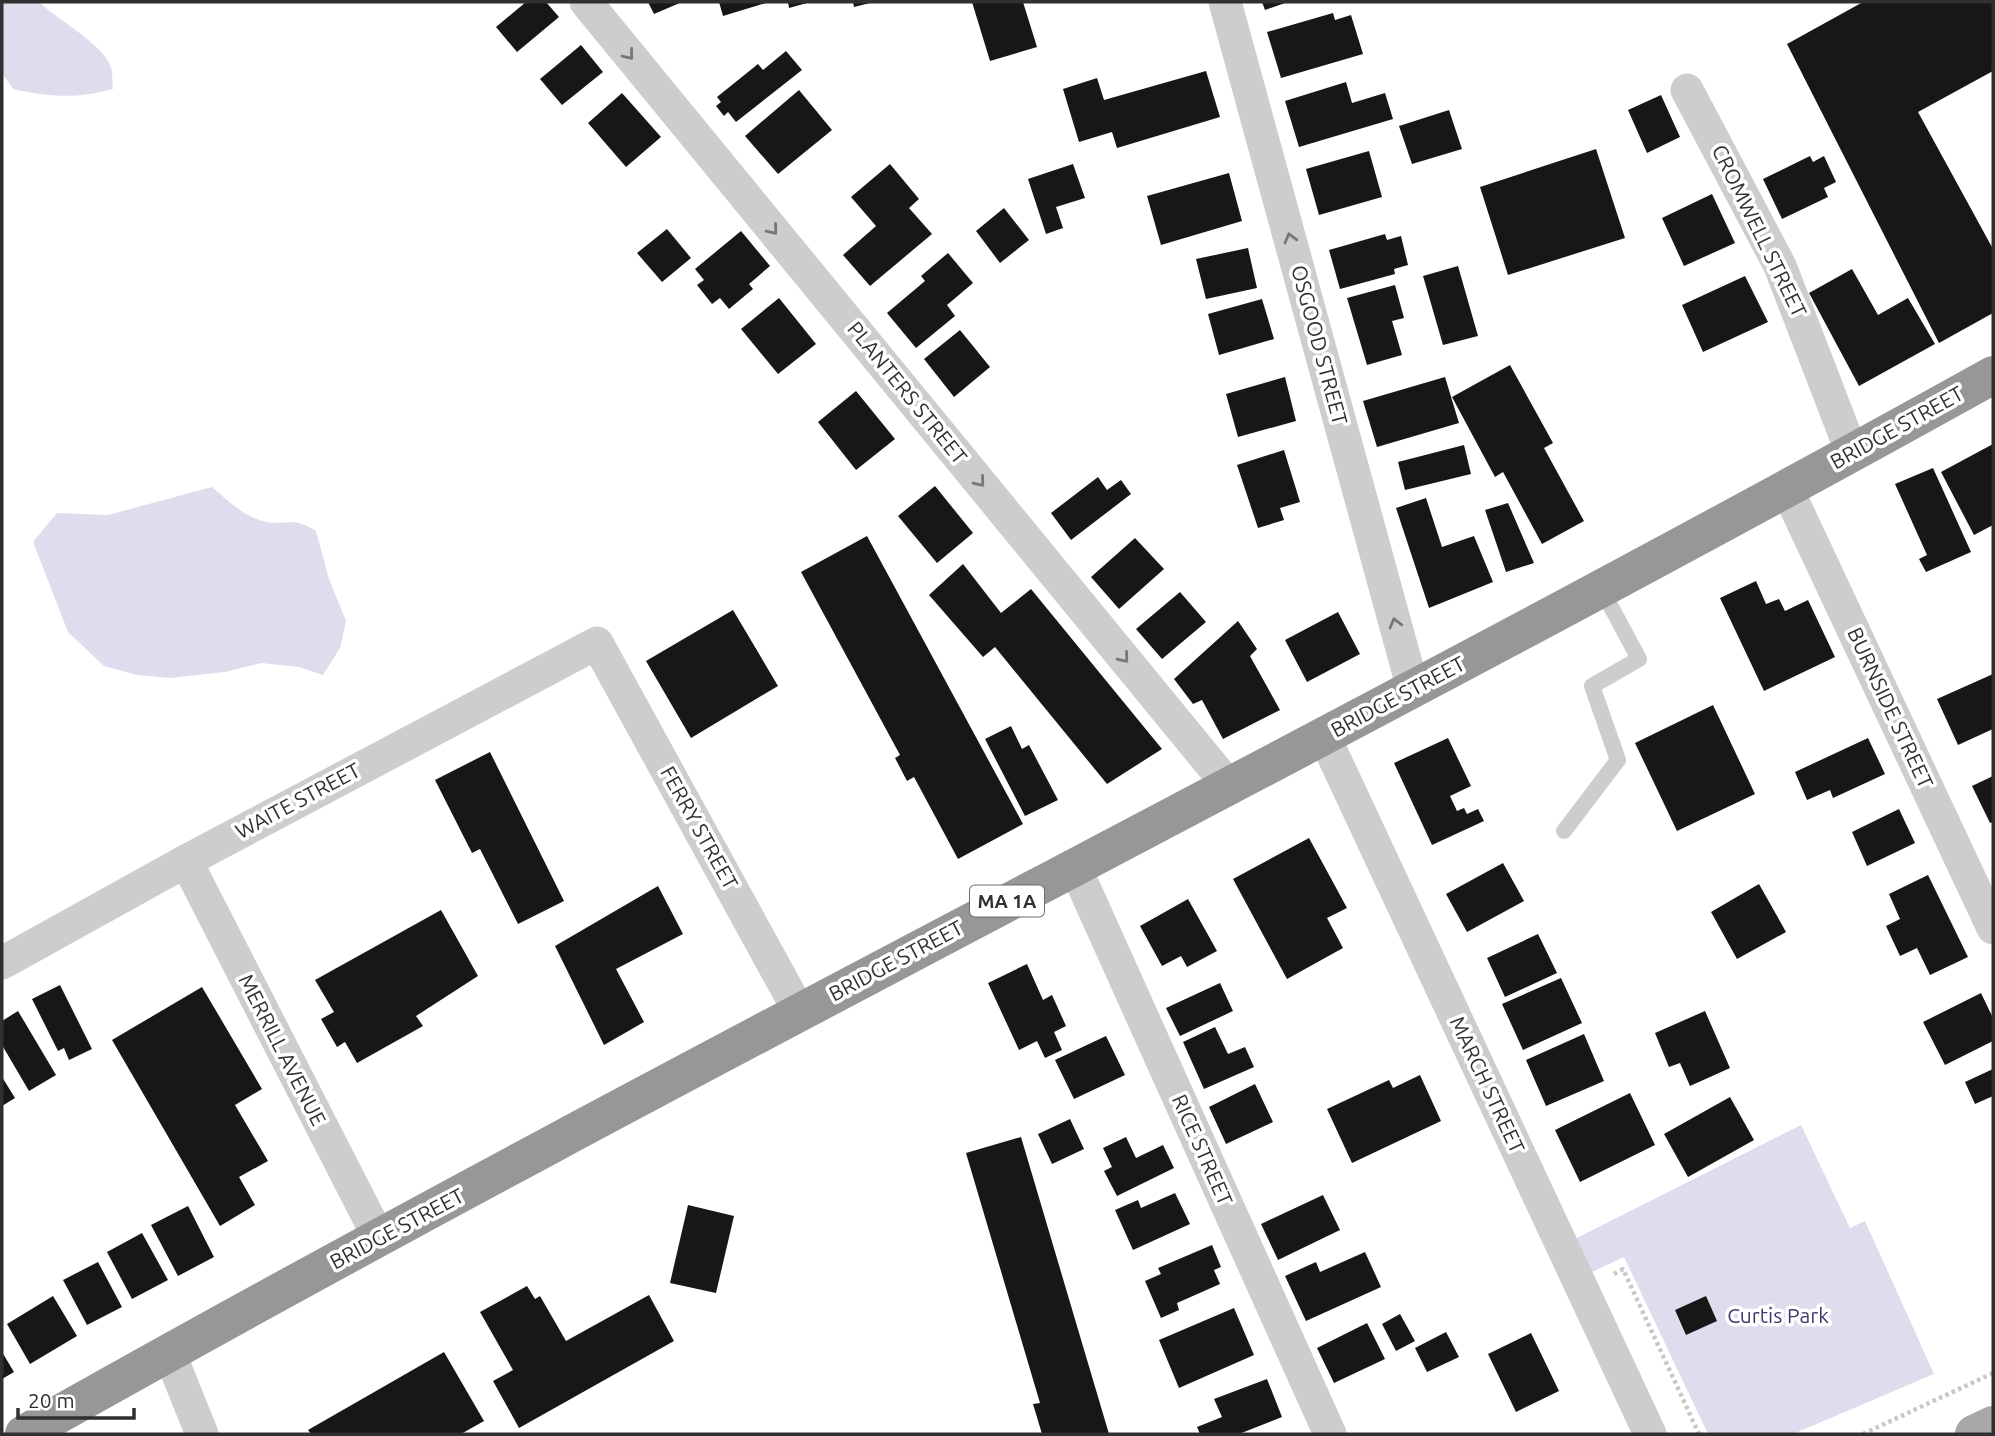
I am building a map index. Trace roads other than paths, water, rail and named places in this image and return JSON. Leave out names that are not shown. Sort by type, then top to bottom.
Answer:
[{"type":"highway","name":"BRIDGE STREET","points":[[24,1434],[379,1238],[1074,865],[1413,689],[1787,489],[1993,375]]},
{"type":"main road","points":[[1974,1434],[1993,1425]]},
{"type":"street","name":"PLANTERS STREET","points":[[586,2],[1228,785]]},
{"type":"street","name":"OSGOOD STREET","points":[[1225,2],[1413,689]]},
{"type":"street","name":"CROMWELL STREET","points":[[1687,90],[1780,266],[1852,453]]},
{"type":"street","name":"BURNSIDE STREET","points":[[1787,489],[1993,928]]},
{"type":"street","name":"WAITE STREET","points":[[2,963],[186,861],[597,643]]},
{"type":"street","name":"FERRY STREET","points":[[597,643],[800,1013]]},
{"type":"street","name":"MARCH STREET","points":[[1324,736],[1650,1434]]},
{"type":"street","name":"MERRILL AVENUE","points":[[186,861],[379,1238]]},
{"type":"street","name":"RICE STREET","points":[[1074,865],[1330,1434]]},
{"type":"street","points":[[169,1352],[202,1434]]},
{"type":"lane","points":[[1564,831],[1618,760],[1592,686],[1639,659],[1601,588]]},
{"type":"park label","name":"Curtis Park","points":[[1778,1316]]}]
